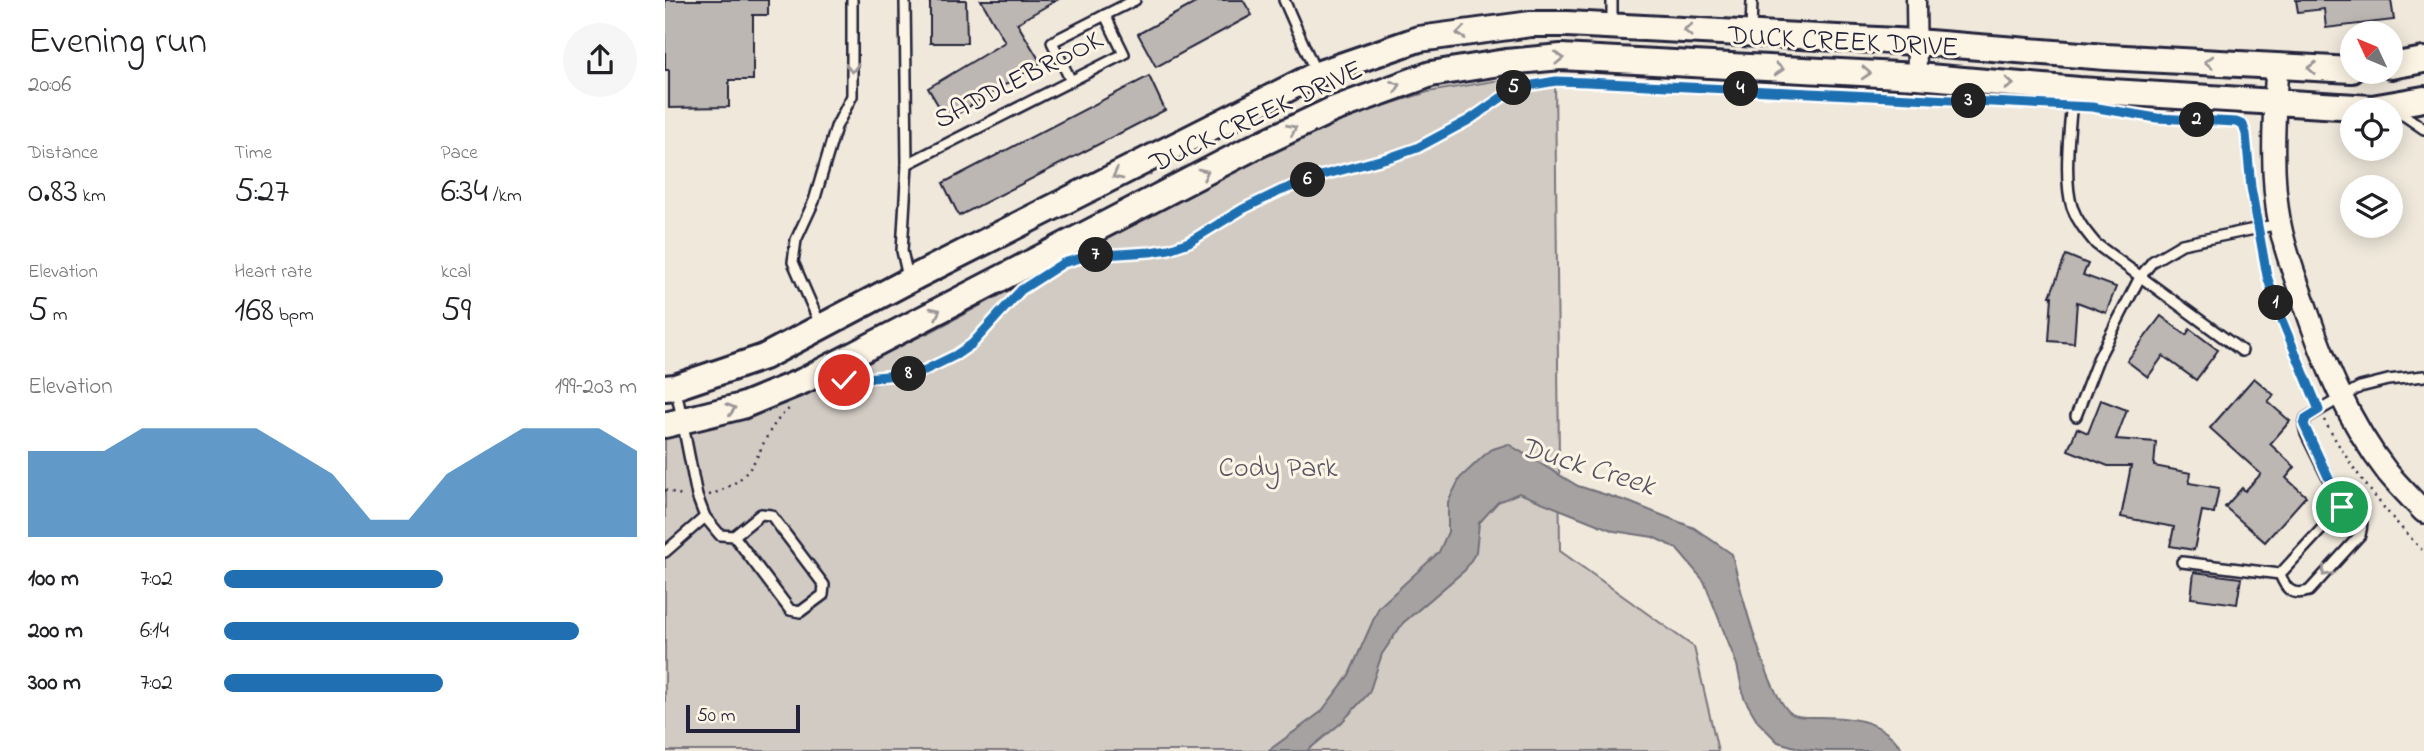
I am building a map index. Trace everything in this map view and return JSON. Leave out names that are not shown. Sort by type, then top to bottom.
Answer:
[{"type":"main road","name":"DUCK CREEK DRIVE","points":[[670,388],[764,357],[1317,74],[1419,39],[1531,24],[1612,26],[1916,42],[2106,57],[2340,69]]},
{"type":"main road","points":[[1612,26],[1613,60]]},
{"type":"main road","name":"DUCK CREEK DRIVE","points":[[673,424],[742,406],[803,381],[1252,148],[1332,110],[1431,74],[1506,62],[1561,57],[1917,76],[2340,107]]},
{"type":"main road","points":[[2403,64],[2424,60]]},
{"type":"main road","points":[[1317,74],[1332,110]]},
{"type":"main road","name":"DUCK CREEK DRIVE","points":[[2403,105],[2424,99]]},
{"type":"street","points":[[1916,0],[1917,76]]},
{"type":"street","points":[[2277,66],[2276,176],[2280,224],[2295,276],[2323,357],[2341,397],[2365,440],[2388,472],[2424,512]]},
{"type":"lane","points":[[821,327],[793,262],[796,240],[814,201],[836,127],[852,96],[852,0]]},
{"type":"lane","name":"SADDLEBROOK","points":[[905,0],[907,164],[902,251],[909,281]]},
{"type":"lane","name":"SADDLEBROOK","points":[[907,164],[1124,54],[1105,15],[1135,0]]},
{"type":"lane","points":[[1283,0],[1317,74]]},
{"type":"lane","points":[[1612,0],[1612,26]]},
{"type":"lane","points":[[1751,33],[1752,0]]},
{"type":"lane","points":[[1071,81],[1052,42],[1105,15]]},
{"type":"lane","points":[[2074,89],[2068,172],[2071,205],[2081,226],[2096,244],[2242,351]]},
{"type":"lane","points":[[2403,115],[2424,130]]},
{"type":"lane","points":[[2076,416],[2098,359],[2140,277],[2154,261],[2182,244],[2280,224]]},
{"type":"lane","points":[[2342,507],[2304,425],[2306,418],[2360,387],[2388,380],[2424,376]]},
{"type":"lane","points":[[670,388],[673,424],[705,517],[720,536],[734,536],[761,514],[771,515],[824,585],[823,594],[800,612],[790,610],[734,536]]},
{"type":"lane","points":[[2348,506],[2357,510],[2362,516],[2360,535],[2309,591],[2293,593],[2284,585],[2280,574],[2342,507],[2348,506]]},
{"type":"lane","points":[[665,552],[705,517]]},
{"type":"lane","points":[[2182,562],[2280,574]]},
{"type":"path","points":[[1088,256],[1150,252],[1189,242],[1243,209],[1280,191],[1316,177],[1417,148],[1469,120],[1515,88],[1527,84],[1587,82],[1933,99]]},
{"type":"path","points":[[2131,113],[2157,118],[2236,122],[2243,125],[2267,276],[2279,313],[2319,410],[2375,498],[2424,552]]},
{"type":"path","points":[[844,380],[919,373],[956,355],[972,344],[1021,290]]},
{"type":"path","points":[[665,490],[697,496],[724,490],[740,481],[751,469],[776,423],[794,405]]},
{"type":"green space","name":"Cody Park","points":[[1555,80],[1560,551],[1694,647],[1718,751],[665,751],[665,436],[739,419],[932,331],[1259,158],[1324,128],[1428,92],[1494,81]]},
{"type":"shaded area","points":[[1508,444],[1578,486],[1629,502],[1694,528],[1732,554],[1764,665],[1783,704],[1792,714],[1798,716],[1867,722],[1886,732],[1904,751],[1821,751],[1778,742],[1758,722],[1744,698],[1737,665],[1704,581],[1676,548],[1653,537],[1614,531],[1519,493],[1498,502],[1479,523],[1476,552],[1465,570],[1403,623],[1382,654],[1369,693],[1341,723],[1307,751],[1268,751],[1321,712],[1349,675],[1379,607],[1439,552],[1448,532],[1448,502],[1460,478],[1490,450]]},
{"type":"building","points":[[665,0],[768,0],[768,15],[753,15],[753,80],[729,80],[729,107],[669,108],[669,70],[665,70]]},
{"type":"building","points":[[930,0],[966,0],[967,43],[930,43]]},
{"type":"building","points":[[981,0],[1057,0],[1017,23],[1041,63],[947,120],[928,88],[1005,42]]},
{"type":"building","points":[[1201,0],[1243,0],[1252,15],[1156,67],[1138,34]]},
{"type":"building","points":[[2296,0],[2391,0],[2394,20],[2340,21],[2340,26],[2326,28],[2324,9],[2298,12]]},
{"type":"building","points":[[1149,76],[1165,110],[959,216],[943,183]]},
{"type":"building","points":[[2066,255],[2088,264],[2083,275],[2116,287],[2106,313],[2077,302],[2074,343],[2049,341],[2050,296]]},
{"type":"building","points":[[2161,316],[2186,335],[2190,329],[2218,350],[2196,380],[2163,356],[2148,377],[2127,361]]},
{"type":"building","points":[[2254,378],[2274,395],[2268,402],[2290,421],[2270,444],[2295,467],[2286,478],[2306,496],[2265,542],[2225,507],[2242,488],[2245,491],[2261,474],[2210,428]]},
{"type":"building","points":[[2101,400],[2127,410],[2116,439],[2156,442],[2154,466],[2191,473],[2189,483],[2219,488],[2214,513],[2202,511],[2194,550],[2170,546],[2174,527],[2121,517],[2131,466],[2108,466],[2068,450],[2077,428],[2088,433]]},
{"type":"building","points":[[2194,572],[2241,578],[2237,604],[2191,598]]},
{"type":"route","points":[[844,380],[919,373],[972,344],[1021,290],[1063,263],[1088,256],[1169,249],[1189,242],[1243,209],[1280,191],[1316,177],[1417,148],[1449,133],[1502,95],[1527,84],[1587,82],[2092,107],[2157,118],[2236,122],[2243,125],[2267,276],[2300,369],[2319,410],[2306,418],[2306,434],[2342,507]]},
{"type":"water label","name":"Duck Creek","points":[[1587,468]]}]
